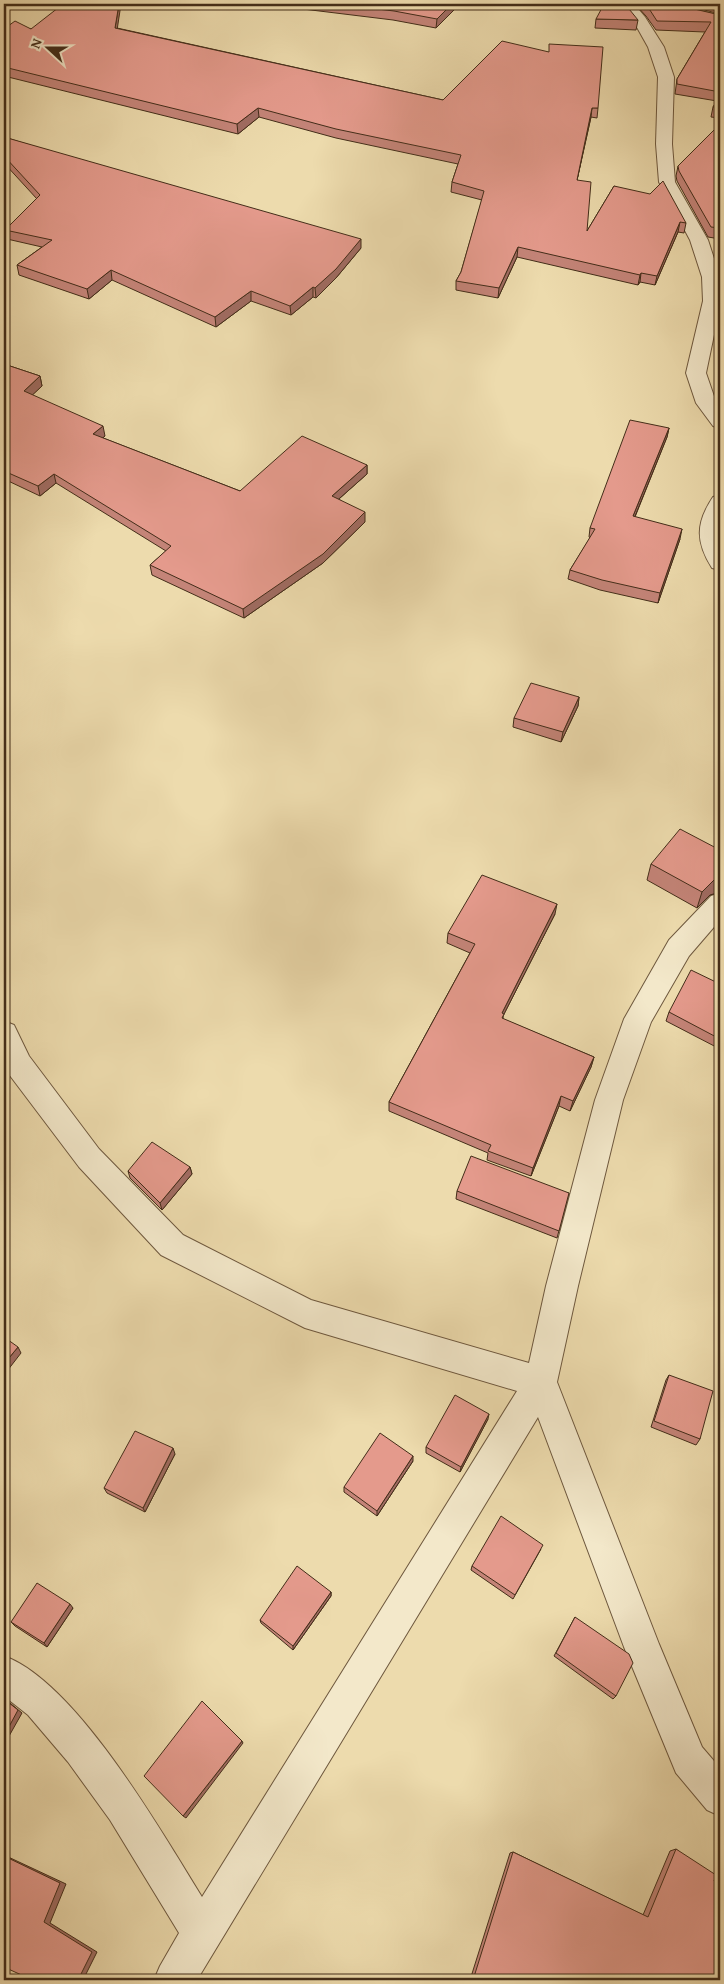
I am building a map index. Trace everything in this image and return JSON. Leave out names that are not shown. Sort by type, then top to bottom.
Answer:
[{"type":"street","points":[[626,4],[640,20],[656,47],[666,77],[664,144],[668,182],[699,240],[716,278],[696,373],[706,403],[720,422]]},
{"type":"street","points":[[720,502],[711,518],[709,540],[720,563]]},
{"type":"street","points":[[174,1980],[541,1382],[562,1286],[609,1100],[638,1019],[679,948],[720,903]]},
{"type":"street","points":[[4,1033],[18,1064],[89,1158],[172,1245],[305,1313],[541,1382]]},
{"type":"street","points":[[541,1382],[642,1647],[689,1760],[720,1796]]},
{"type":"street","points":[[4,1674],[41,1702],[81,1749],[123,1807],[202,1933]]},
{"type":"building","points":[[63,4],[119,4],[115,28],[443,100],[502,41],[549,52],[549,44],[603,47],[598,108],[592,108],[577,180],[591,182],[587,231],[614,186],[650,194],[663,181],[686,223],[680,222],[657,276],[641,273],[640,275],[518,247],[499,288],[456,281],[461,272],[484,191],[452,182],[461,155],[336,129],[258,108],[237,124],[4,67],[4,29],[15,21],[31,29]]},
{"type":"building","points":[[337,4],[452,4],[437,19],[394,11]]},
{"type":"building","points":[[604,4],[625,4],[638,20],[596,19]]},
{"type":"building","points":[[646,4],[673,4],[720,15],[720,92],[677,84],[677,79],[711,22],[657,21]]},
{"type":"building","points":[[720,95],[720,108],[713,107]]},
{"type":"building","points":[[720,124],[720,228],[711,227],[678,166]]},
{"type":"building","points":[[4,137],[361,239],[336,269],[315,288],[313,287],[290,306],[251,291],[215,317],[111,270],[87,289],[17,265],[52,240],[5,230],[40,195],[4,156]]},
{"type":"building","points":[[4,364],[40,376],[24,391],[103,426],[93,434],[240,491],[302,436],[367,465],[332,496],[365,512],[323,554],[243,609],[150,565],[171,546],[54,474],[38,486],[4,471]]},
{"type":"building","points":[[630,420],[669,428],[633,516],[682,529],[660,593],[602,580],[570,570],[595,529],[590,528]]},
{"type":"building","points":[[531,683],[579,697],[563,732],[514,718]]},
{"type":"building","points":[[680,829],[720,850],[720,877],[715,879],[702,892],[651,864]]},
{"type":"building","points":[[482,875],[557,904],[502,1013],[504,1014],[502,1018],[594,1057],[573,1101],[561,1096],[533,1168],[488,1151],[491,1145],[389,1102],[475,944],[448,933]]},
{"type":"building","points":[[691,970],[720,984],[720,1039],[669,1012]]},
{"type":"building","points":[[152,1142],[190,1167],[160,1203],[128,1171]]},
{"type":"building","points":[[471,1156],[569,1193],[559,1231],[457,1191]]},
{"type":"building","points":[[4,1337],[18,1347],[4,1364]]},
{"type":"building","points":[[669,1375],[713,1391],[700,1439],[654,1421]]},
{"type":"building","points":[[455,1395],[489,1414],[461,1467],[426,1447]]},
{"type":"building","points":[[135,1431],[173,1448],[143,1508],[104,1488]]},
{"type":"building","points":[[380,1433],[413,1456],[377,1511],[344,1487]]},
{"type":"building","points":[[501,1516],[543,1545],[515,1595],[472,1566]]},
{"type":"building","points":[[297,1566],[331,1592],[293,1646],[260,1620]]},
{"type":"building","points":[[37,1583],[70,1604],[44,1643],[11,1622]]},
{"type":"building","points":[[575,1617],[629,1654],[633,1663],[616,1696],[556,1653]]},
{"type":"building","points":[[4,1699],[18,1710],[4,1736]]},
{"type":"building","points":[[202,1701],[242,1741],[183,1816],[144,1776]]},
{"type":"building","points":[[676,1849],[716,1875],[714,1881],[720,1885],[720,1980],[473,1980],[513,1852],[648,1917]]},
{"type":"building","points":[[4,1856],[60,1883],[44,1922],[92,1952],[78,1980],[27,1980],[28,1978],[4,1967]]},
{"type":"building","points":[[449,1976],[457,1980],[447,1980]]}]
